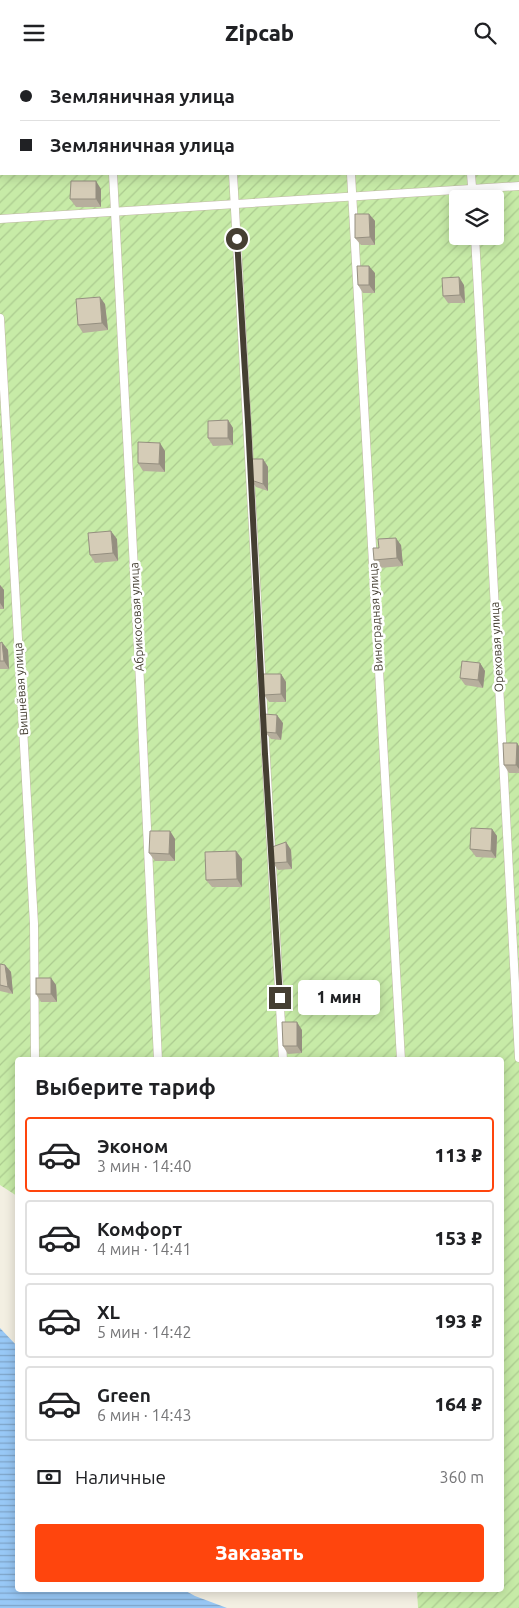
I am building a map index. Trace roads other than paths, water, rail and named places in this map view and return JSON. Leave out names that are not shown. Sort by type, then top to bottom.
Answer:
[{"type":"lane","name":"Абрикосовая улица","points":[[113,175],[136,592],[158,1057]]},
{"type":"lane","points":[[233,175],[283,1057]]},
{"type":"lane","name":"Виноградная улица","points":[[351,175],[401,1057]]},
{"type":"lane","points":[[471,175],[472,189]]},
{"type":"lane","points":[[0,219],[519,186]]},
{"type":"lane","name":"Ореховая улица","points":[[474,245],[519,1058]]},
{"type":"lane","name":"Вишнёвая улица","points":[[0,318],[34,924],[35,1057]]},
{"type":"water","points":[[0,1328],[15,1344],[15,1592],[188,1592],[227,1608],[0,1608]]}]
